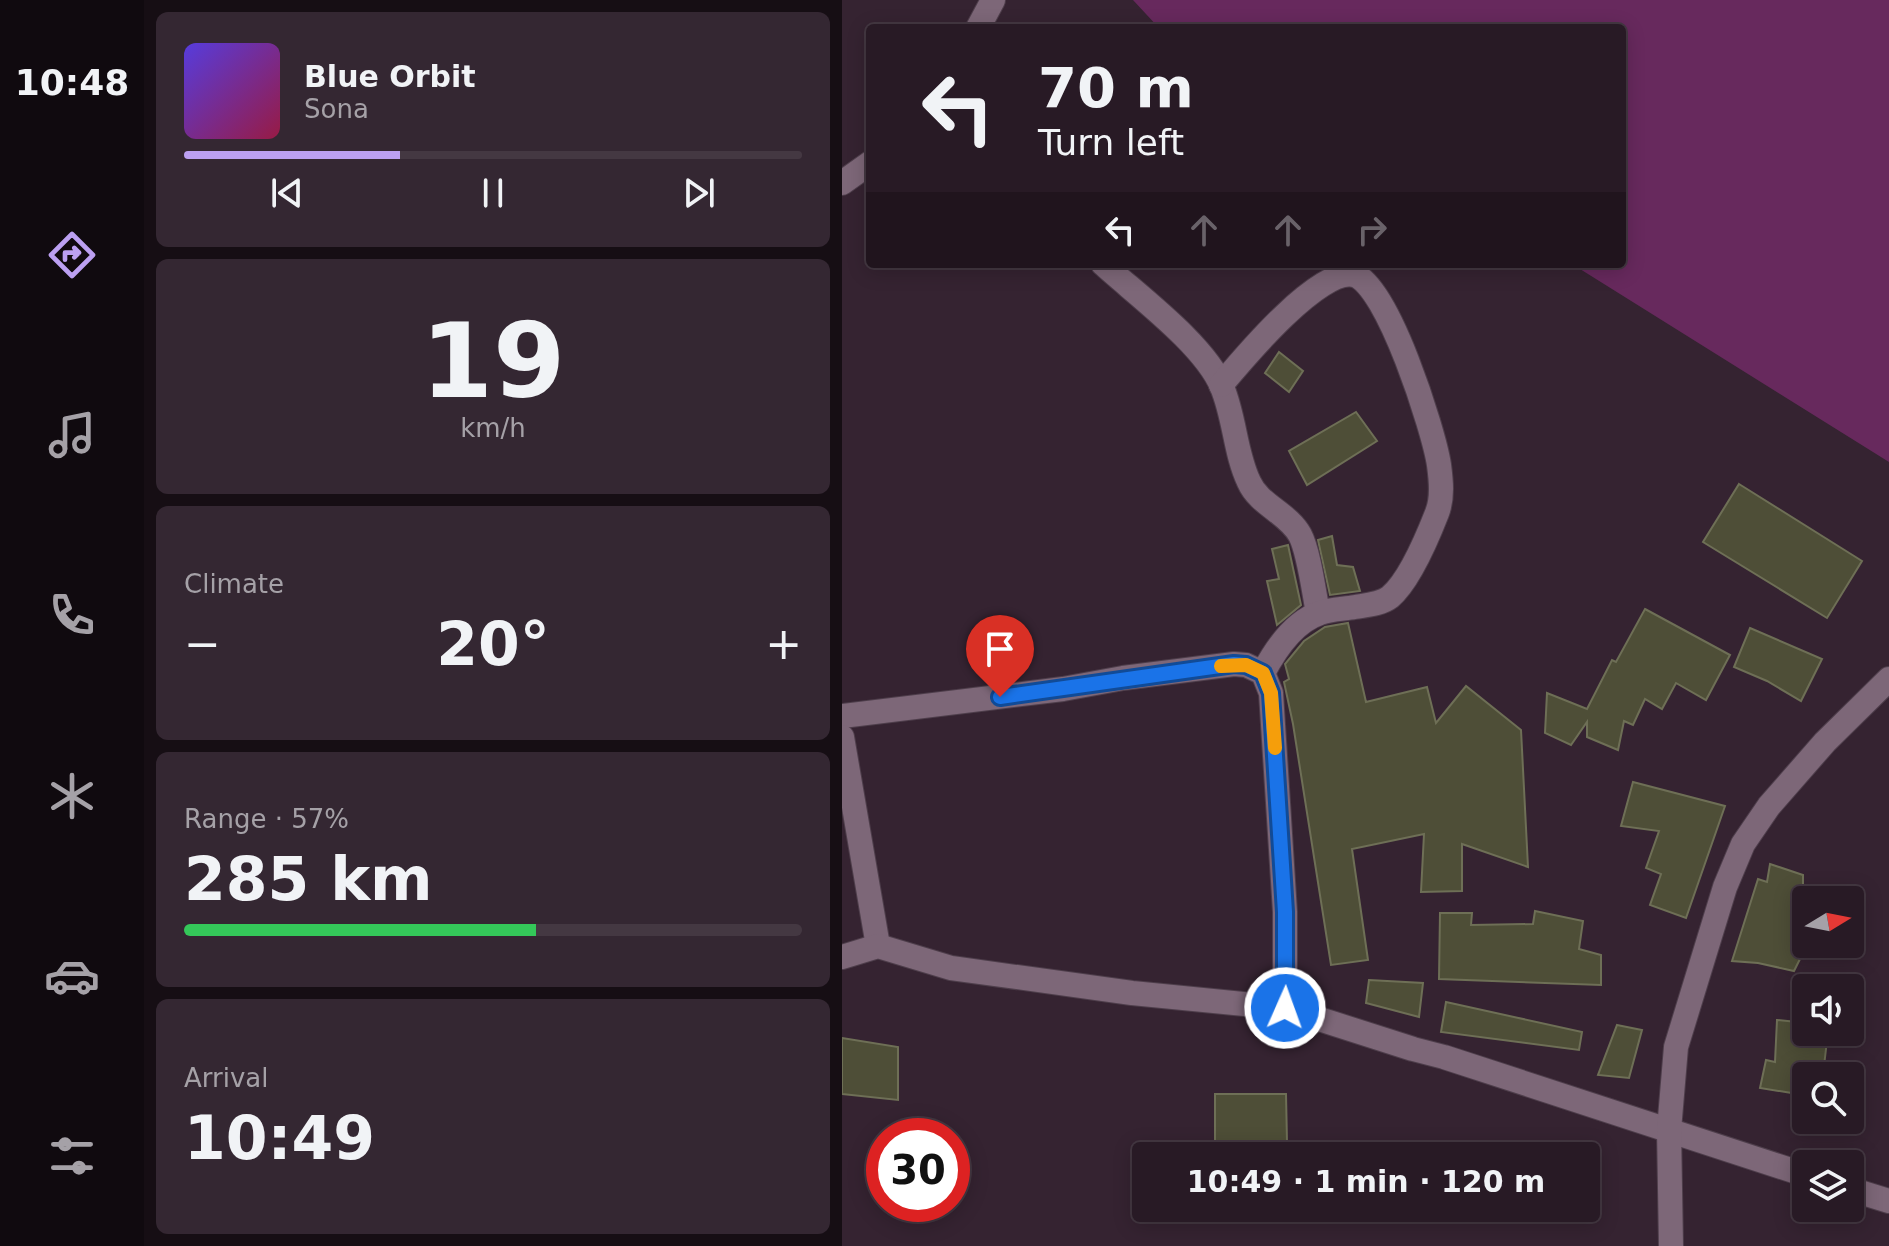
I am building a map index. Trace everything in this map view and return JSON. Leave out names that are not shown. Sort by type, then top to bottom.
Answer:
[{"type":"street","points":[[980,24],[993,0]]},
{"type":"street","points":[[842,183],[866,166]]},
{"type":"street","points":[[1107,268],[1179,332],[1221,385],[1249,484],[1300,536],[1318,613]]},
{"type":"street","points":[[1221,385],[1257,343],[1296,305],[1322,285],[1341,276],[1354,275],[1366,283],[1383,306],[1400,344],[1432,429],[1439,466],[1440,504],[1415,558],[1389,597],[1379,603],[1318,613],[1288,635],[1263,673]]},
{"type":"street","points":[[842,716],[1234,664],[1246,665],[1263,673],[1271,693],[1285,912],[1285,1008]]},
{"type":"street","points":[[1671,1246],[1669,1130],[1676,1047],[1725,887],[1743,844],[1769,806],[1825,742],[1889,679]]},
{"type":"street","points":[[842,737],[878,946]]},
{"type":"street","points":[[842,957],[878,946],[951,968],[1132,993],[1285,1008],[1792,1170]]},
{"type":"street","points":[[1864,1193],[1889,1201]]},
{"type":"shaded area","points":[[1133,0],[1889,0],[1889,462],[1578,268],[1626,268],[1626,24],[1155,24]]},
{"type":"building","points":[[1279,352],[1303,371],[1289,392],[1265,373]]},
{"type":"building","points":[[1356,412],[1377,441],[1307,485],[1289,451]]},
{"type":"building","points":[[1739,484],[1862,561],[1827,618],[1703,542]]},
{"type":"building","points":[[1332,536],[1337,565],[1353,567],[1360,591],[1330,595],[1318,540]]},
{"type":"building","points":[[1288,545],[1301,605],[1277,625],[1267,581],[1279,579],[1272,549]]},
{"type":"building","points":[[1645,609],[1730,655],[1706,700],[1676,683],[1662,709],[1645,699],[1633,725],[1624,721],[1618,750],[1587,737],[1587,722],[1571,745],[1545,733],[1547,693],[1587,709],[1612,660],[1616,662]]},
{"type":"building","points":[[1348,623],[1366,702],[1427,687],[1436,723],[1466,686],[1521,730],[1528,867],[1462,844],[1462,891],[1421,892],[1424,834],[1352,849],[1368,960],[1331,965],[1284,682],[1289,679],[1285,664],[1304,641],[1325,627]]},
{"type":"building","points":[[1750,628],[1822,659],[1801,701],[1767,681],[1734,667]]},
{"type":"building","points":[[1633,782],[1725,806],[1686,918],[1650,905],[1661,874],[1646,868],[1659,831],[1621,826]]},
{"type":"building","points":[[1770,864],[1803,875],[1803,886],[1792,886],[1792,958],[1800,958],[1794,971],[1732,961],[1758,879],[1767,882]]},
{"type":"building","points":[[1535,911],[1583,921],[1579,949],[1601,955],[1601,985],[1439,979],[1440,913],[1472,913],[1471,925],[1533,924]]},
{"type":"building","points":[[1369,980],[1423,983],[1419,1017],[1366,1003]]},
{"type":"building","points":[[1446,1002],[1582,1032],[1579,1050],[1441,1032]]},
{"type":"building","points":[[1777,1020],[1792,1022],[1792,1046],[1826,1046],[1824,1062],[1792,1062],[1792,1093],[1760,1088],[1766,1060],[1775,1062]]},
{"type":"building","points":[[1617,1025],[1642,1030],[1629,1078],[1598,1075]]},
{"type":"building","points":[[842,1038],[898,1047],[898,1100],[842,1094]]},
{"type":"building","points":[[1215,1094],[1286,1094],[1287,1142],[1215,1142]]},
{"type":"slow traffic","points":[[1221,666],[1246,665],[1263,673],[1271,693],[1275,748]]},
{"type":"route","points":[[1000,697],[1234,664],[1246,665],[1263,673],[1271,693],[1285,912],[1285,1008]]}]
